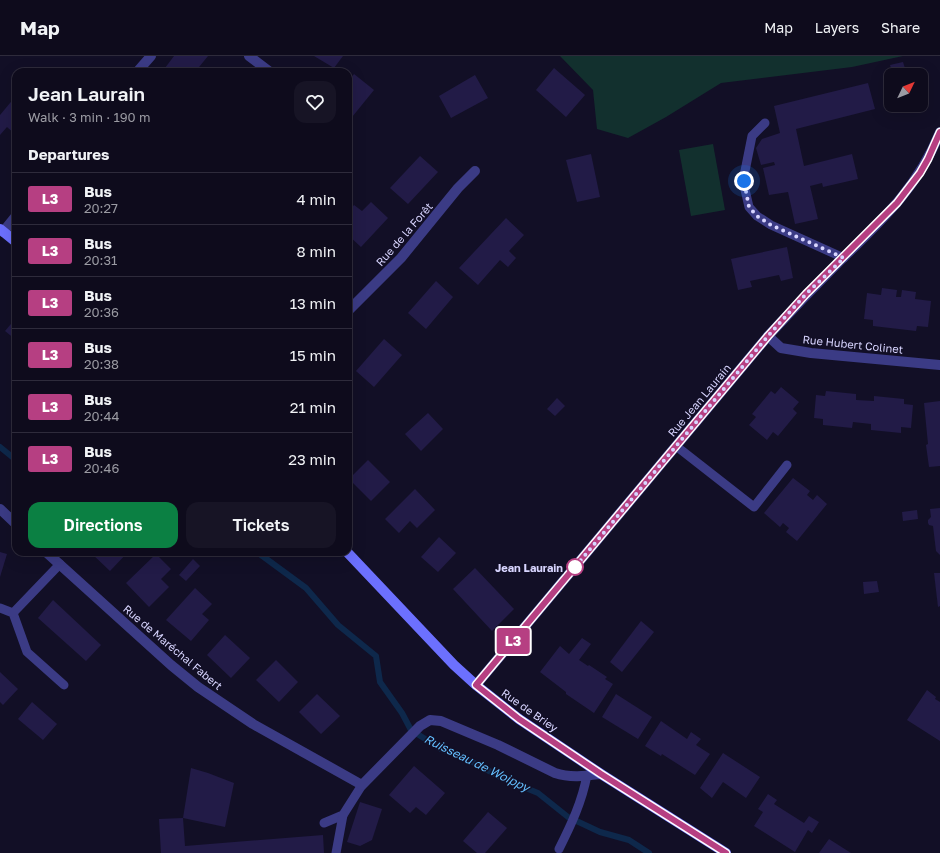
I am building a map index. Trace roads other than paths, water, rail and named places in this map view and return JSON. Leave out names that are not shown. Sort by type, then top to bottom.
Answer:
[{"type":"street","points":[[140,68],[151,56]]},
{"type":"street","points":[[249,56],[265,68]]},
{"type":"street","name":"Rue Jean Laurain","points":[[476,685],[768,336],[806,294],[878,224],[909,189],[928,159],[940,132]]},
{"type":"street","name":"Rue de la Forêt","points":[[352,307],[401,258],[458,188],[475,170]]},
{"type":"street","points":[[12,220],[2,230],[12,239]]},
{"type":"street","name":"Rue Hubert Colinet","points":[[768,336],[781,348],[811,353],[940,365]]},
{"type":"street","points":[[0,509],[12,520]]},
{"type":"street","name":"Rue de Maréchal Fabert","points":[[51,556],[171,665],[198,687],[253,724],[362,785]]},
{"type":"street","name":"Rue de Briey","points":[[351,556],[454,665],[476,685],[519,719],[601,774],[726,853]]},
{"type":"street","points":[[362,785],[420,726],[430,720],[441,721],[498,745],[555,773],[565,776],[587,776],[601,774]]},
{"type":"lane","points":[[765,123],[752,136],[748,156],[744,181],[749,207],[757,216],[771,225],[844,258]]},
{"type":"lane","points":[[676,446],[754,507],[788,465]]},
{"type":"lane","points":[[13,614],[60,564]]},
{"type":"lane","points":[[0,608],[13,614],[27,652],[64,684]]},
{"type":"lane","points":[[559,849],[578,809],[584,793],[587,776]]},
{"type":"lane","points":[[336,853],[343,815],[362,785]]},
{"type":"lane","points":[[324,823],[343,815]]},
{"type":"waterway","name":"Ruisseau de Woippy","points":[[0,447],[12,457]]},
{"type":"waterway","name":"Ruisseau de Woippy","points":[[262,556],[306,588],[338,625],[376,656],[380,682],[402,713],[411,730],[441,749],[465,758],[504,779],[538,793],[568,817],[600,832],[629,840],[649,853]]},
{"type":"place","name":"Jean Laurain","points":[[575,567]]}]
